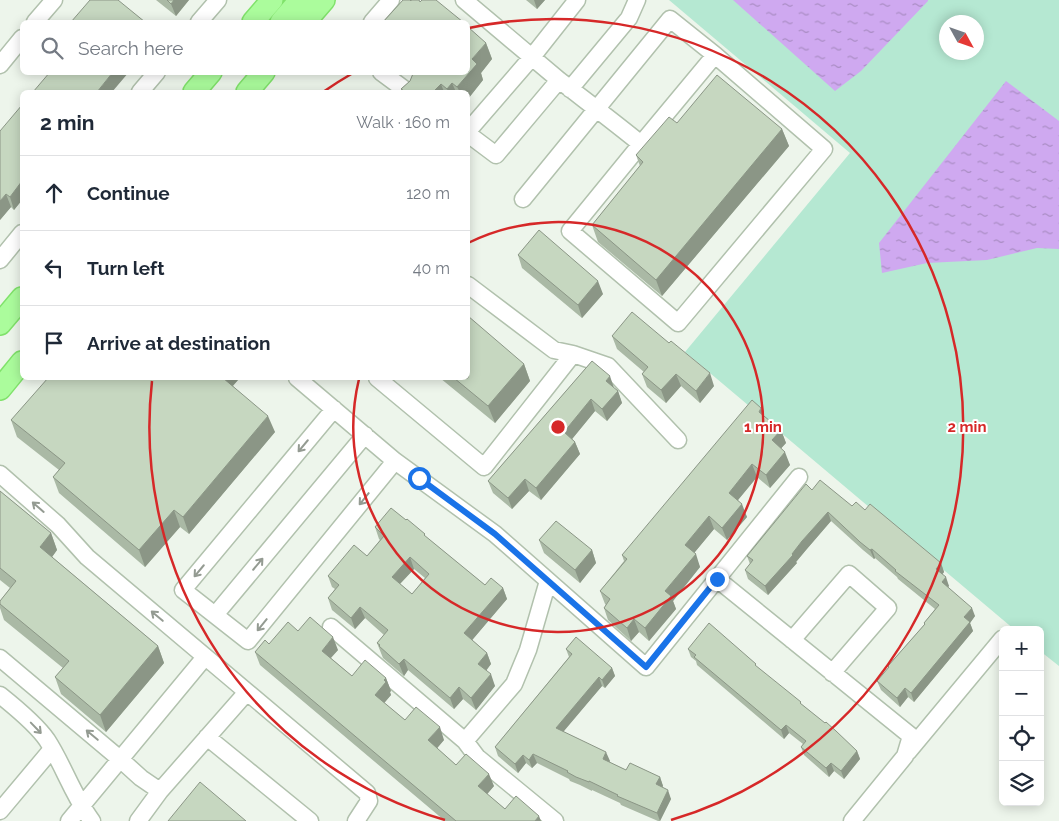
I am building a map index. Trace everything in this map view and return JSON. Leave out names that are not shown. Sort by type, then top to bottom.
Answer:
[{"type":"main road","points":[[255,20],[272,0]]},
{"type":"main road","points":[[284,20],[300,0]]},
{"type":"main road","points":[[307,20],[324,0]]},
{"type":"main road","points":[[196,90],[208,75]]},
{"type":"main road","points":[[246,90],[251,75]]},
{"type":"main road","points":[[247,90],[261,75]]},
{"type":"main road","points":[[0,324],[20,300]]},
{"type":"main road","points":[[0,389],[20,364]]},
{"type":"street","points":[[37,20],[54,0]]},
{"type":"street","points":[[201,20],[218,0]]},
{"type":"street","points":[[374,20],[391,0]]},
{"type":"street","points":[[464,0],[565,84],[642,144]]},
{"type":"street","points":[[470,129],[532,57],[577,0]]},
{"type":"street","points":[[470,136],[496,155],[629,18],[637,0]]},
{"type":"street","points":[[522,199],[670,19],[715,55],[824,149],[678,323],[570,231],[715,55]]},
{"type":"street","points":[[0,65],[20,40]]},
{"type":"street","points":[[142,90],[154,75]]},
{"type":"street","points":[[385,75],[405,90]]},
{"type":"street","points":[[0,260],[20,235]]},
{"type":"street","points":[[470,287],[554,350],[573,354],[608,366],[678,440]]},
{"type":"street","points":[[379,380],[484,467],[573,354]]},
{"type":"street","points":[[300,380],[395,461],[495,534],[646,667],[799,477]]},
{"type":"street","points":[[334,408],[183,590],[248,642],[395,461]]},
{"type":"street","points":[[215,615],[365,435]]},
{"type":"street","points":[[0,474],[58,524],[87,557],[367,794],[368,802],[356,821]]},
{"type":"street","points":[[792,640],[849,574],[888,608],[832,673]]},
{"type":"street","points":[[717,579],[911,736],[905,756]]},
{"type":"street","points":[[465,741],[514,684],[528,650],[548,581]]},
{"type":"street","points":[[331,627],[465,741],[477,757],[555,821]]},
{"type":"street","points":[[852,821],[999,643]]},
{"type":"street","points":[[69,821],[120,759],[200,652]]},
{"type":"street","points":[[0,658],[141,778],[160,790]]},
{"type":"street","points":[[138,821],[160,790],[247,692]]},
{"type":"street","points":[[3,704],[47,739],[81,807],[92,821]]},
{"type":"street","points":[[207,737],[310,821]]},
{"type":"street","points":[[0,811],[52,749]]},
{"type":"green space","points":[[669,0],[1059,0],[1059,666],[1044,654],[1044,626],[1010,626],[685,352],[850,153]]},
{"type":"water","points":[[733,0],[928,1],[861,71],[835,91]]},
{"type":"water","points":[[1006,81],[1059,121],[1059,249],[1037,248],[987,260],[927,263],[882,273],[879,243]]},
{"type":"building","points":[[90,0],[118,0],[143,20],[73,20]]},
{"type":"building","points":[[403,0],[419,0],[420,2],[422,0],[436,0],[461,20],[385,20]]},
{"type":"building","points":[[470,29],[486,43],[472,59],[477,64],[470,72]]},
{"type":"building","points":[[47,75],[111,75],[99,90],[35,90]]},
{"type":"building","points":[[413,75],[467,75],[457,87],[452,83],[447,89],[441,84],[435,90],[401,89],[410,81]]},
{"type":"building","points":[[717,75],[782,129],[656,280],[592,225],[643,162],[636,155],[669,117],[677,123]]},
{"type":"building","points":[[20,107],[20,184],[10,197],[6,194],[0,201],[0,131]]},
{"type":"building","points":[[539,230],[598,281],[578,305],[518,255]]},
{"type":"building","points":[[632,312],[669,343],[671,341],[710,373],[696,391],[676,374],[661,390],[642,374],[648,367],[612,336]]},
{"type":"building","points":[[470,318],[524,364],[488,406],[456,380],[470,380]]},
{"type":"building","points":[[592,361],[610,376],[606,381],[618,391],[602,409],[591,399],[564,432],[575,442],[536,488],[525,479],[508,498],[488,481]]},
{"type":"building","points":[[46,380],[225,380],[268,416],[183,517],[174,510],[139,550],[53,477],[65,463],[11,420]]},
{"type":"building","points":[[752,400],[761,408],[759,412],[781,430],[772,440],[785,452],[766,475],[752,464],[729,493],[742,504],[722,528],[709,516],[685,545],[696,554],[665,591],[671,596],[645,628],[634,619],[627,628],[604,608],[610,599],[600,591],[627,559],[622,555]]},
{"type":"building","points":[[820,480],[852,506],[856,502],[865,510],[870,504],[941,563],[936,569],[946,577],[942,582],[972,608],[964,617],[970,622],[911,693],[905,688],[897,698],[877,681],[939,605],[895,571],[872,549],[870,550],[860,542],[828,512],[765,586],[745,570],[753,560],[747,556],[806,484],[812,490]]},
{"type":"building","points":[[0,491],[51,533],[40,547],[158,646],[100,715],[55,677],[69,661],[0,604],[0,601],[16,581],[0,568]]},
{"type":"building","points":[[391,508],[407,519],[485,585],[491,578],[503,588],[464,633],[487,653],[478,664],[491,674],[471,698],[459,687],[450,698],[404,659],[399,664],[377,643],[388,630],[360,607],[351,618],[328,598],[339,585],[328,576],[354,545],[367,556],[384,536],[375,527]],"holes":[[[410,557],[429,574],[412,594],[392,577]]]},
{"type":"building","points":[[556,521],[592,550],[575,570],[539,540]]},
{"type":"building","points":[[310,617],[333,637],[322,651],[352,676],[365,660],[386,678],[384,680],[386,682],[375,695],[405,720],[416,707],[440,727],[428,740],[456,765],[466,754],[489,774],[478,786],[505,809],[516,796],[539,816],[535,821],[456,821],[255,652],[265,640],[269,644],[288,622],[298,631]]},
{"type":"building","points":[[709,623],[755,665],[826,722],[857,751],[841,771],[831,763],[826,768],[801,747],[806,741],[786,725],[781,730],[694,657],[696,655],[688,649]]},
{"type":"building","points":[[576,637],[612,668],[602,680],[599,677],[556,728],[606,752],[603,759],[626,770],[630,763],[660,777],[656,784],[668,790],[657,813],[617,796],[589,781],[576,777],[568,771],[533,754],[529,760],[523,755],[515,764],[495,747],[572,654],[566,649]]},
{"type":"building","points":[[200,782],[246,821],[168,821]]},
{"type":"route","points":[[419,478],[495,534],[646,667],[717,579]]}]
